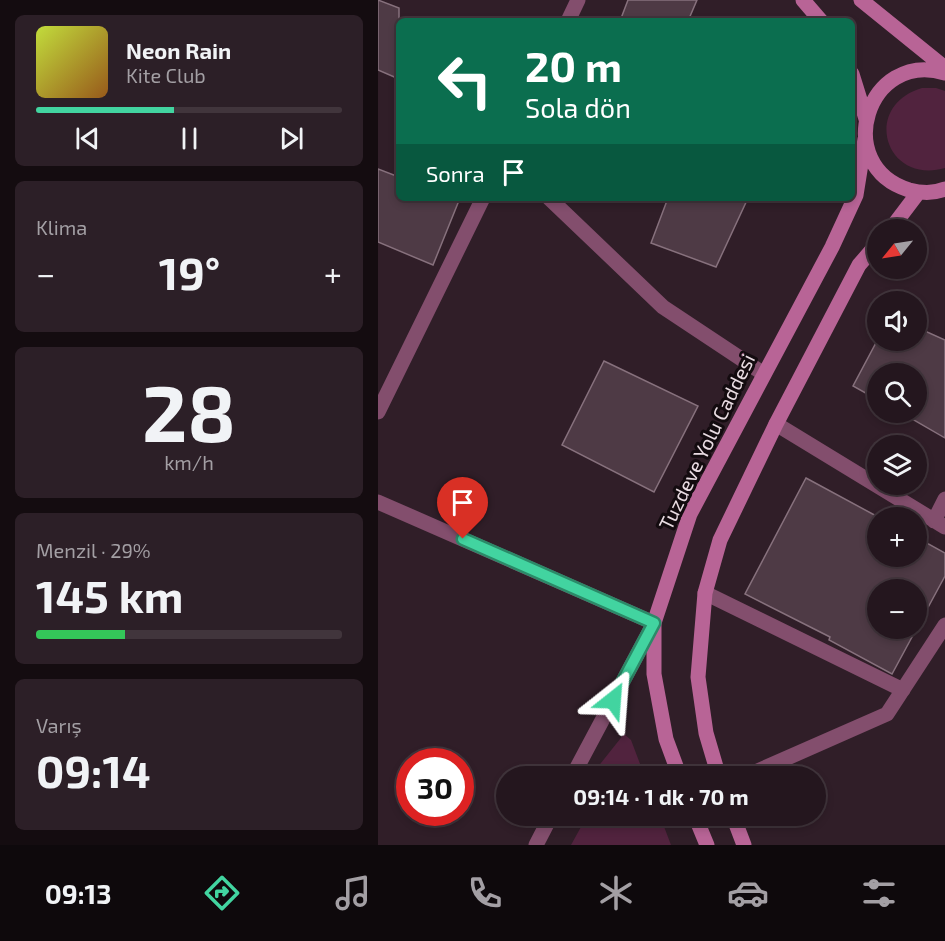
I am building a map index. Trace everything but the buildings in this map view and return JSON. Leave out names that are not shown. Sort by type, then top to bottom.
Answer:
[{"type":"main road","points":[[802,0],[818,18]]},
{"type":"main road","points":[[861,0],[945,68]]},
{"type":"main road","points":[[866,119],[872,101],[885,85],[902,74],[922,69],[945,73]]},
{"type":"main road","points":[[855,84],[866,119]]},
{"type":"main road","name":"Tuzdeve Yolu Caddesi","points":[[855,197],[865,140],[866,119]]},
{"type":"main road","points":[[865,140],[871,159],[882,175],[899,187],[918,193],[943,191]]},
{"type":"main road","points":[[898,219],[918,193]]},
{"type":"main road","name":"Tuzdeve Yolu Caddesi","points":[[676,766],[666,739],[654,674],[654,623],[690,514],[832,247],[853,201]]},
{"type":"main road","points":[[715,766],[706,733],[698,677],[705,593],[720,540],[776,424],[859,265],[867,256]]},
{"type":"main road","points":[[700,826],[707,845]]},
{"type":"main road","points":[[737,826],[744,845]]},
{"type":"street","points":[[569,18],[578,0]]},
{"type":"street","points":[[378,412],[482,201]]},
{"type":"street","points":[[552,201],[663,307],[764,374]]},
{"type":"street","points":[[776,424],[940,524],[945,499]]},
{"type":"street","points":[[378,502],[654,623],[578,766]]},
{"type":"street","points":[[705,593],[903,690]]},
{"type":"street","points":[[769,766],[887,714],[945,624]]},
{"type":"street","points":[[536,845],[546,826]]},
{"type":"shaded area","points":[[922,88],[936,88],[945,91],[945,168],[924,170],[908,165],[895,155],[888,141],[887,126],[891,110],[903,97]]},
{"type":"shaded area","points":[[624,734],[631,740],[641,766],[599,766]]},
{"type":"shaded area","points":[[581,826],[664,826],[671,845],[571,845]]},
{"type":"route","points":[[463,539],[654,623],[613,700]]}]
